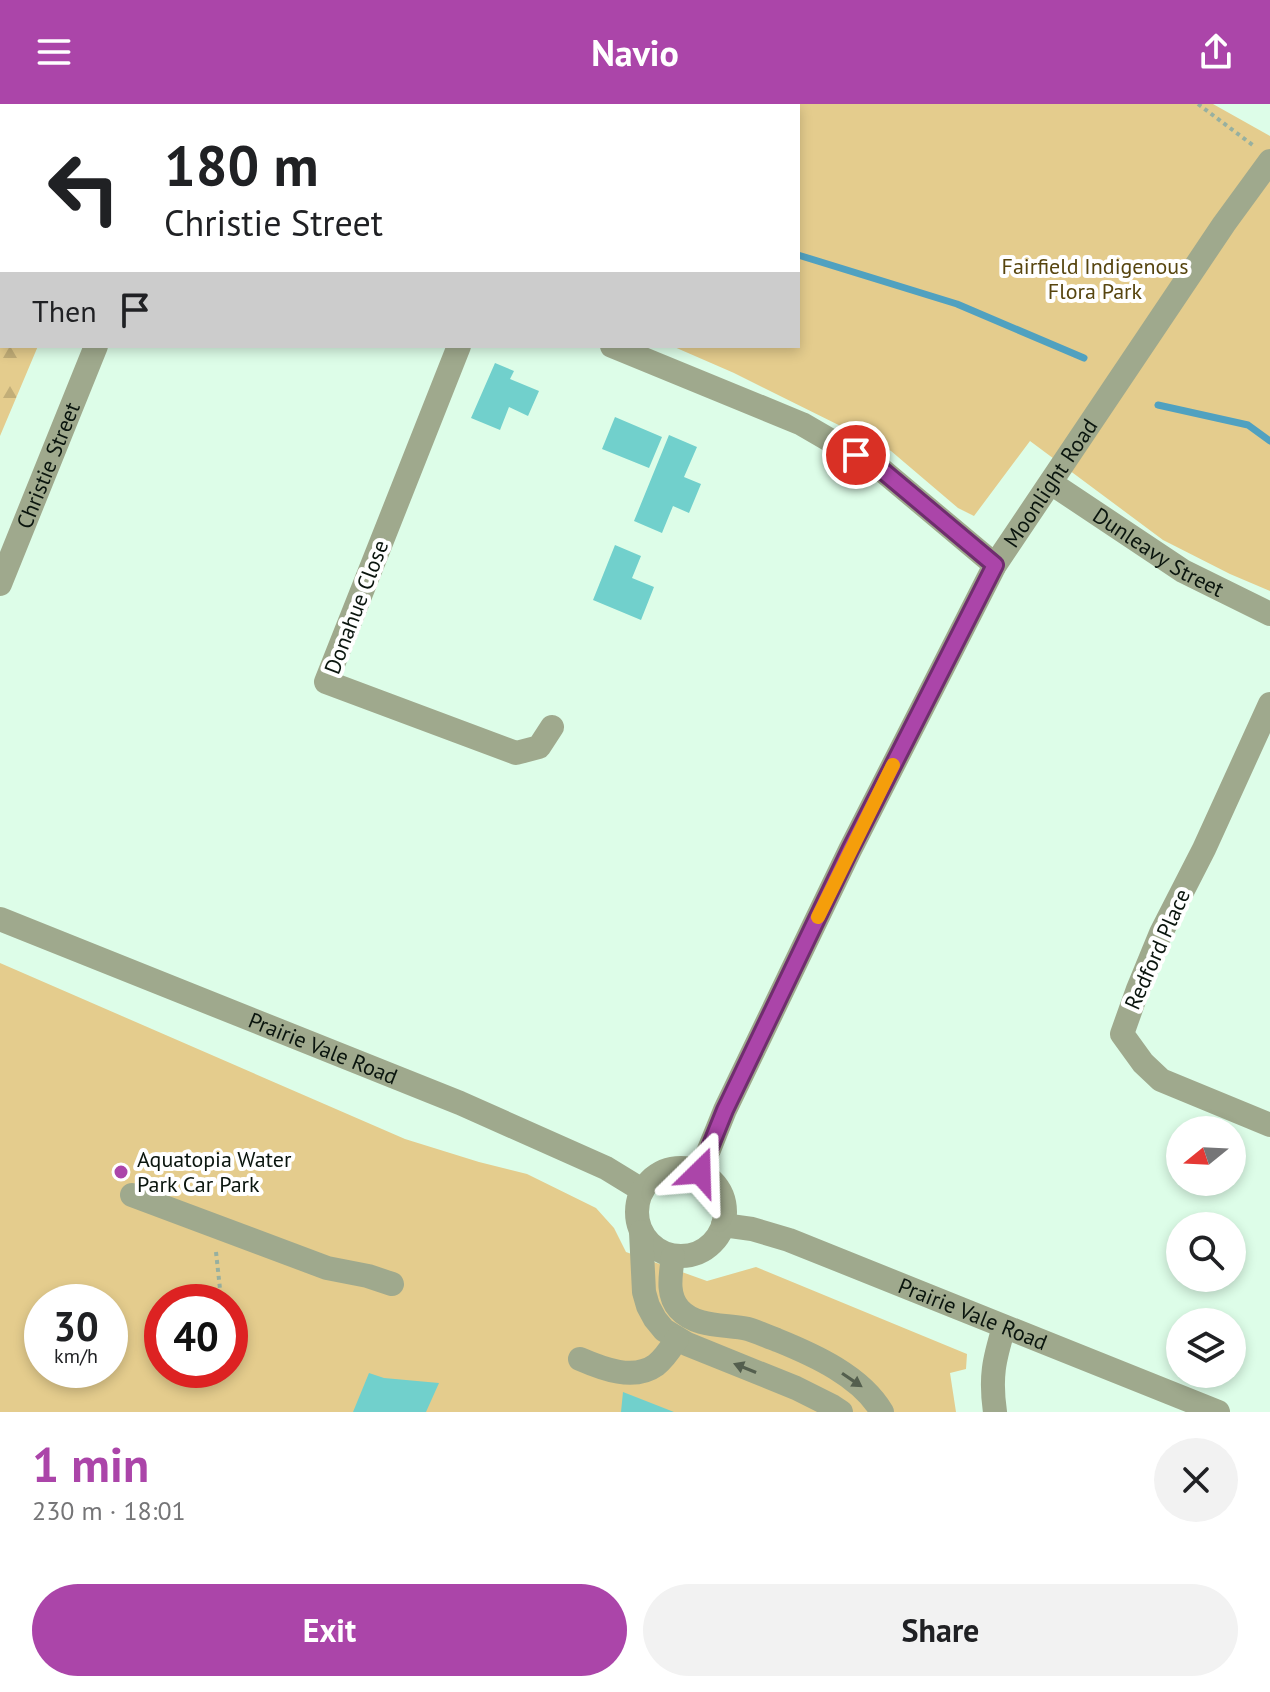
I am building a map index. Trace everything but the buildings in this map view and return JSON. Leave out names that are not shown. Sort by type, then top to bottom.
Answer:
[{"type":"street","name":"Moonlight Road","points":[[700,1172],[725,1110],[843,865],[995,565],[1224,224],[1270,161]]},
{"type":"street","name":"Christie Street","points":[[0,584],[95,348]]},
{"type":"street","name":"Donahue Close","points":[[458,348],[326,682],[516,753],[539,747],[552,727]]},
{"type":"street","points":[[617,348],[802,424],[883,471],[995,565]]},
{"type":"street","name":"Dunleavy Street","points":[[1051,483],[1183,571],[1270,614]]},
{"type":"street","name":"Redford Place","points":[[1270,704],[1204,849],[1161,933],[1122,1034],[1143,1063],[1161,1080],[1270,1125]]},
{"type":"street","name":"Prairie Vale Road","points":[[0,919],[460,1103],[606,1168],[642,1190]]},
{"type":"street","points":[[641,1232],[649,1243],[673,1256],[698,1253],[709,1246],[718,1236],[725,1212],[719,1188],[711,1179],[687,1168],[674,1168],[661,1171],[642,1190],[637,1204],[637,1218],[648,1306],[664,1330],[677,1339],[796,1388],[841,1412]]},
{"type":"street","points":[[132,1195],[327,1268],[392,1284]]},
{"type":"street","name":"Prairie Vale Road","points":[[723,1225],[752,1229],[789,1240],[1218,1412]]},
{"type":"street","points":[[673,1256],[670,1290],[677,1307],[684,1314],[703,1322],[749,1329],[810,1353],[860,1385],[882,1412]]},
{"type":"street","points":[[995,1412],[992,1368],[1004,1327]]},
{"type":"street","points":[[580,1359],[607,1370],[642,1371],[658,1364],[677,1339]]},
{"type":"street","points":[[796,1388],[810,1353]]},
{"type":"path","points":[[1198,104],[1241,137]]},
{"type":"path","points":[[214,1226],[220,1284]]},
{"type":"green space","name":"Fairfield Indigenous Flora Park","points":[[800,104],[1213,104],[1270,136],[1270,591],[1163,540],[1030,441],[974,516],[958,508],[891,451],[677,348],[800,348]]},
{"type":"green space","points":[[0,348],[37,348],[0,436]]},
{"type":"green space","points":[[0,963],[405,1139],[527,1174],[596,1208],[614,1228],[626,1252],[707,1281],[756,1267],[967,1354],[966,1369],[950,1373],[956,1412],[0,1412]]},
{"type":"waterway","points":[[800,256],[957,304],[1084,358]]},
{"type":"waterway","points":[[1158,405],[1248,425],[1270,441]]},
{"type":"slow traffic","points":[[818,917],[893,765]]},
{"type":"place","name":"Aquatopia Water Park Car Park","points":[[121,1172]]},
{"type":"route","points":[[700,1172],[725,1110],[850,850],[995,565],[883,471],[856,455]]}]
